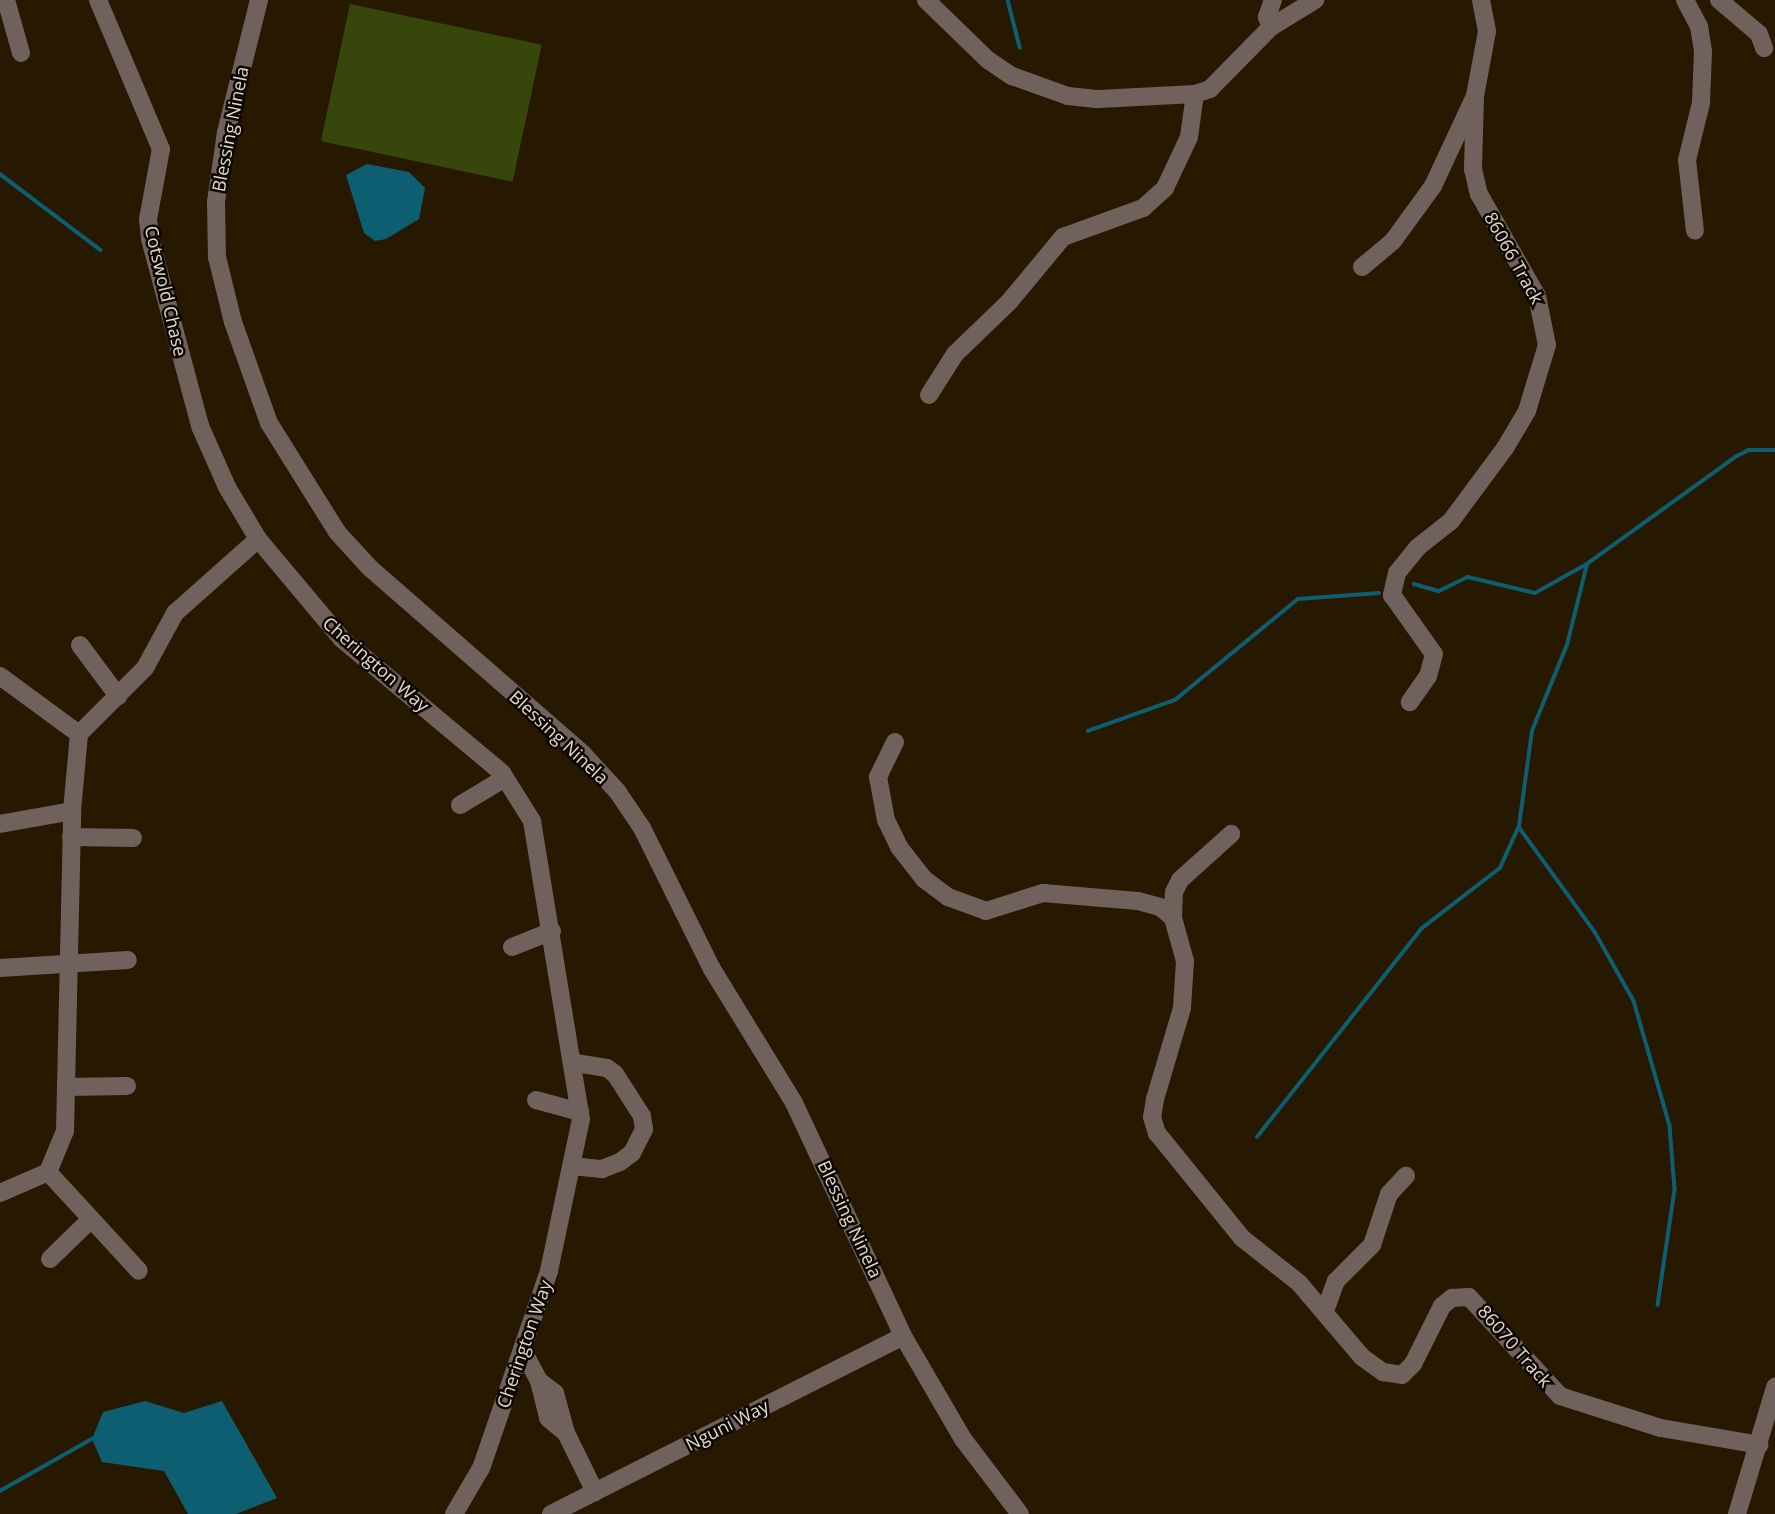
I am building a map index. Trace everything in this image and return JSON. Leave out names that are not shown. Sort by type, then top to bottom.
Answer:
[{"type":"street","points":[[6,0],[21,53]]},
{"type":"street","name":"Cotswold Chase","points":[[98,0],[161,149],[149,219],[150,239],[200,426],[258,539]]},
{"type":"street","name":"Blessing Ninela","points":[[259,0],[226,132],[216,202],[217,257],[236,332],[269,423],[337,532],[370,569],[583,754],[617,791],[642,828],[712,970],[794,1103],[903,1336],[963,1439],[1020,1514]]},
{"type":"street","points":[[927,0],[988,60],[1040,87],[1099,99],[1195,94],[1219,84],[1290,5],[1315,0]]},
{"type":"street","points":[[1271,27],[1267,17],[1273,0]]},
{"type":"street","name":"86066 Track","points":[[1410,702],[1428,676],[1434,654],[1427,639],[1397,605],[1392,585],[1403,562],[1462,506],[1527,411],[1547,345],[1537,296],[1479,194],[1473,169],[1475,96],[1487,31],[1481,0]]},
{"type":"street","points":[[1685,0],[1699,26],[1703,51],[1701,103],[1688,160],[1695,231]]},
{"type":"street","points":[[1719,0],[1759,34],[1764,47]]},
{"type":"street","points":[[929,395],[955,355],[1009,302],[1063,237],[1143,208],[1165,188],[1189,137],[1195,94]]},
{"type":"street","name":"86066 Track","points":[[1362,267],[1393,241],[1433,186],[1475,96]]},
{"type":"street","points":[[0,1193],[48,1172],[62,1148],[66,1087],[72,811],[79,734],[145,668],[174,613],[258,539]]},
{"type":"street","name":"Cherington Way","points":[[258,539],[342,639],[505,778],[532,821],[575,1063],[580,1112],[572,1166],[549,1271],[481,1468],[454,1514]]},
{"type":"street","points":[[80,645],[117,696]]},
{"type":"street","points":[[0,676],[79,734]]},
{"type":"street","points":[[895,742],[878,777],[886,820],[899,847],[924,879],[948,897],[985,911],[1043,893],[1138,901],[1160,907],[1173,918]]},
{"type":"street","points":[[460,805],[505,778]]},
{"type":"street","points":[[0,824],[72,811]]},
{"type":"street","points":[[1231,834],[1180,880],[1174,892],[1173,918],[1185,961],[1182,1007],[1154,1100],[1152,1117],[1157,1133],[1242,1238],[1299,1283],[1325,1311],[1336,1281],[1371,1245],[1389,1194],[1406,1175]]},
{"type":"street","points":[[71,837],[133,838]]},
{"type":"street","points":[[512,947],[552,931]]},
{"type":"street","points":[[0,968],[67,961],[128,960]]},
{"type":"street","points":[[572,1166],[602,1169],[620,1162],[632,1153],[644,1129],[642,1116],[615,1074],[607,1068],[575,1063]]},
{"type":"street","points":[[66,1087],[127,1086]]},
{"type":"street","points":[[536,1100],[580,1112]]},
{"type":"street","points":[[48,1172],[139,1271]]},
{"type":"street","points":[[50,1259],[91,1219]]},
{"type":"street","name":"86070 Track","points":[[1325,1311],[1362,1357],[1390,1375],[1409,1370],[1442,1306],[1452,1298],[1469,1297],[1560,1396],[1661,1428],[1766,1436]]},
{"type":"street","name":"Nguni Way","points":[[551,1514],[903,1336]]},
{"type":"street","points":[[522,1349],[539,1381],[548,1418],[566,1433],[595,1492]]},
{"type":"street","points":[[1737,1514],[1766,1436],[1775,1387]]},
{"type":"green space","points":[[350,4],[542,45],[513,182],[321,141]]},
{"type":"water","points":[[367,164],[409,172],[425,188],[419,219],[386,239],[375,241],[364,233],[346,175]]},
{"type":"water","points":[[145,1401],[184,1413],[222,1401],[277,1498],[236,1514],[188,1514],[164,1471],[102,1462],[92,1439],[103,1412]]},
{"type":"waterway","points":[[1008,0],[1020,47]]},
{"type":"waterway","points":[[0,174],[101,250]]},
{"type":"waterway","points":[[1414,584],[1439,591],[1468,577],[1535,593],[1587,564],[1737,456],[1749,450],[1775,450]]},
{"type":"waterway","points":[[1257,1137],[1421,929],[1500,868],[1519,826],[1532,731],[1567,645],[1587,564]]},
{"type":"waterway","points":[[1088,731],[1175,700],[1298,599],[1379,593]]},
{"type":"waterway","points":[[1519,827],[1595,932],[1634,1001],[1670,1126],[1675,1190],[1658,1305]]},
{"type":"waterway","points":[[0,1491],[92,1439]]}]
